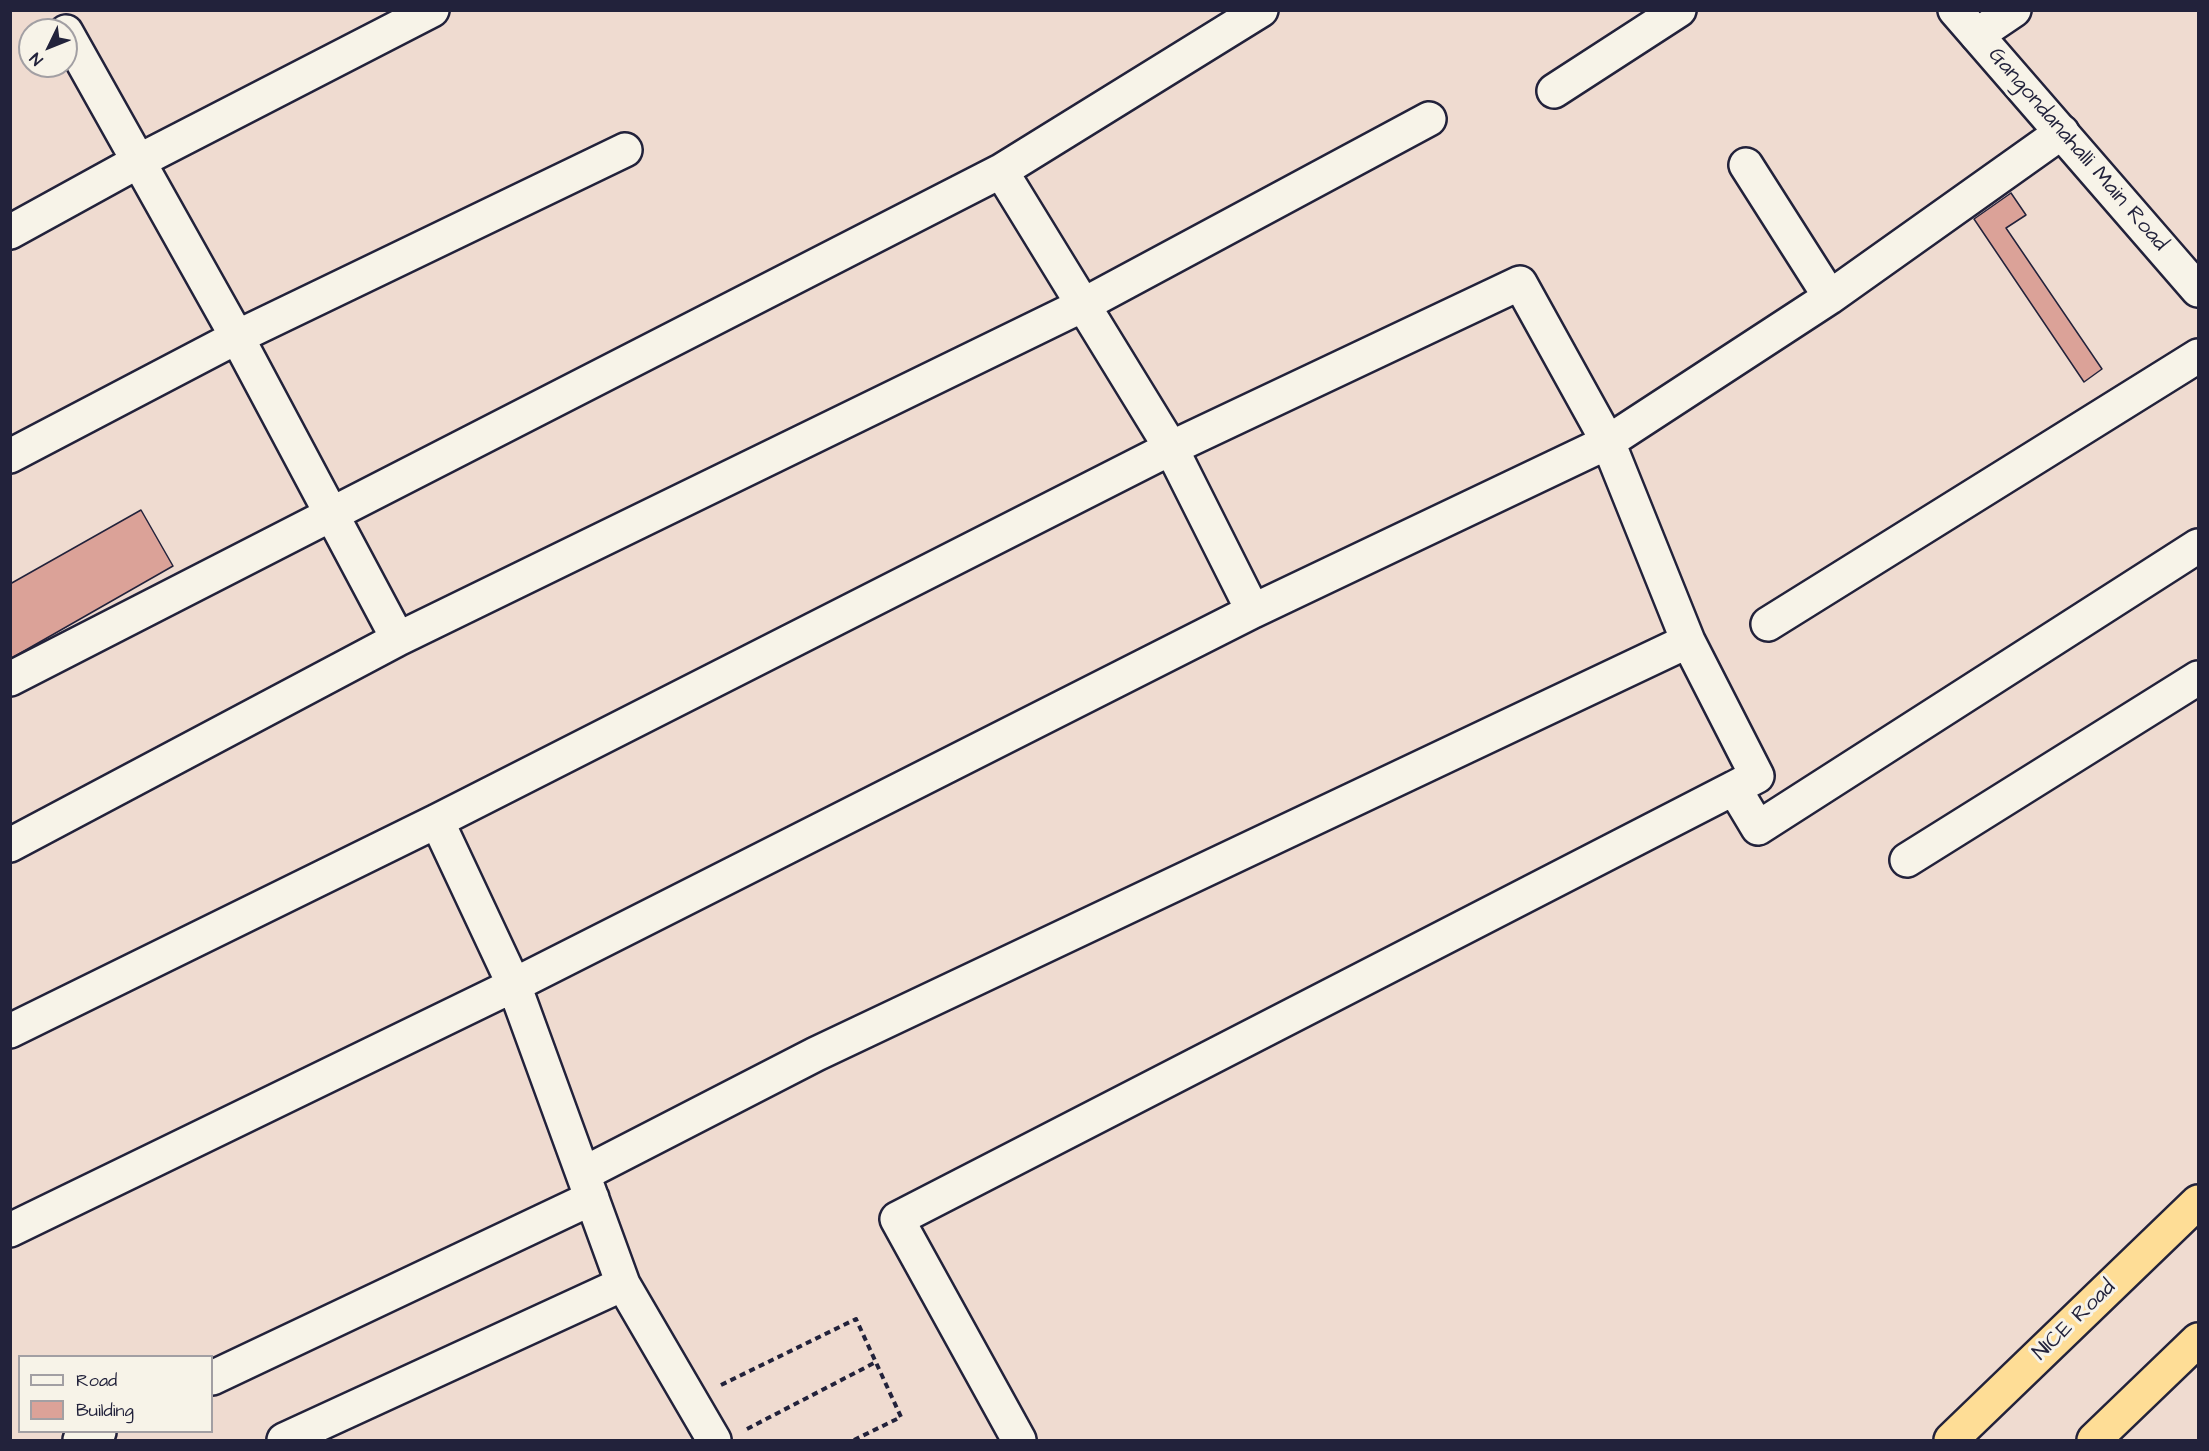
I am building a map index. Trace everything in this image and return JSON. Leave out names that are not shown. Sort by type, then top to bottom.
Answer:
[{"type":"highway","name":"NICE Road","points":[[1951,1440],[2199,1202]]},
{"type":"highway","points":[[2094,1440],[2199,1340]]},
{"type":"street","points":[[10,232],[139,162],[432,10]]},
{"type":"street","points":[[10,679],[1000,171],[1261,10]]},
{"type":"street","points":[[1554,91],[1679,10]]},
{"type":"street","name":"Gangondanahalli Main Road","points":[[1955,10],[2199,290]]},
{"type":"street","points":[[1977,35],[2014,10]]},
{"type":"street","points":[[78,54],[237,337],[398,639]]},
{"type":"street","points":[[10,845],[398,639],[1083,305],[1429,119]]},
{"type":"street","points":[[10,1230],[514,984],[1253,611],[1608,442],[1830,297],[2062,132]]},
{"type":"street","points":[[10,456],[237,337],[625,150]]},
{"type":"street","points":[[1746,165],[1830,297]]},
{"type":"street","points":[[1000,171],[1171,448],[1253,611]]},
{"type":"street","points":[[10,1031],[436,821],[1171,448],[1520,283],[1608,442],[1688,641],[1757,776],[897,1219],[1019,1440]]},
{"type":"street","points":[[1768,624],[2199,356]]},
{"type":"street","points":[[1734,788],[1758,828],[2199,546]]},
{"type":"street","points":[[213,1377],[587,1186],[816,1054],[1688,641]]},
{"type":"street","points":[[1907,860],[2199,678]]},
{"type":"street","points":[[436,821],[514,984],[623,1284],[714,1440]]},
{"type":"street","points":[[284,1440],[623,1284]]},
{"type":"street","points":[[80,1440],[95,1433]]},
{"type":"path","points":[[691,1399],[856,1319],[901,1417],[854,1440]]},
{"type":"path","points":[[745,1430],[876,1362]]},
{"type":"building","points":[[2011,193],[2026,215],[2006,228],[2102,369],[2084,382],[1974,219]]},
{"type":"building","points":[[141,510],[173,566],[10,659],[10,584]]}]
